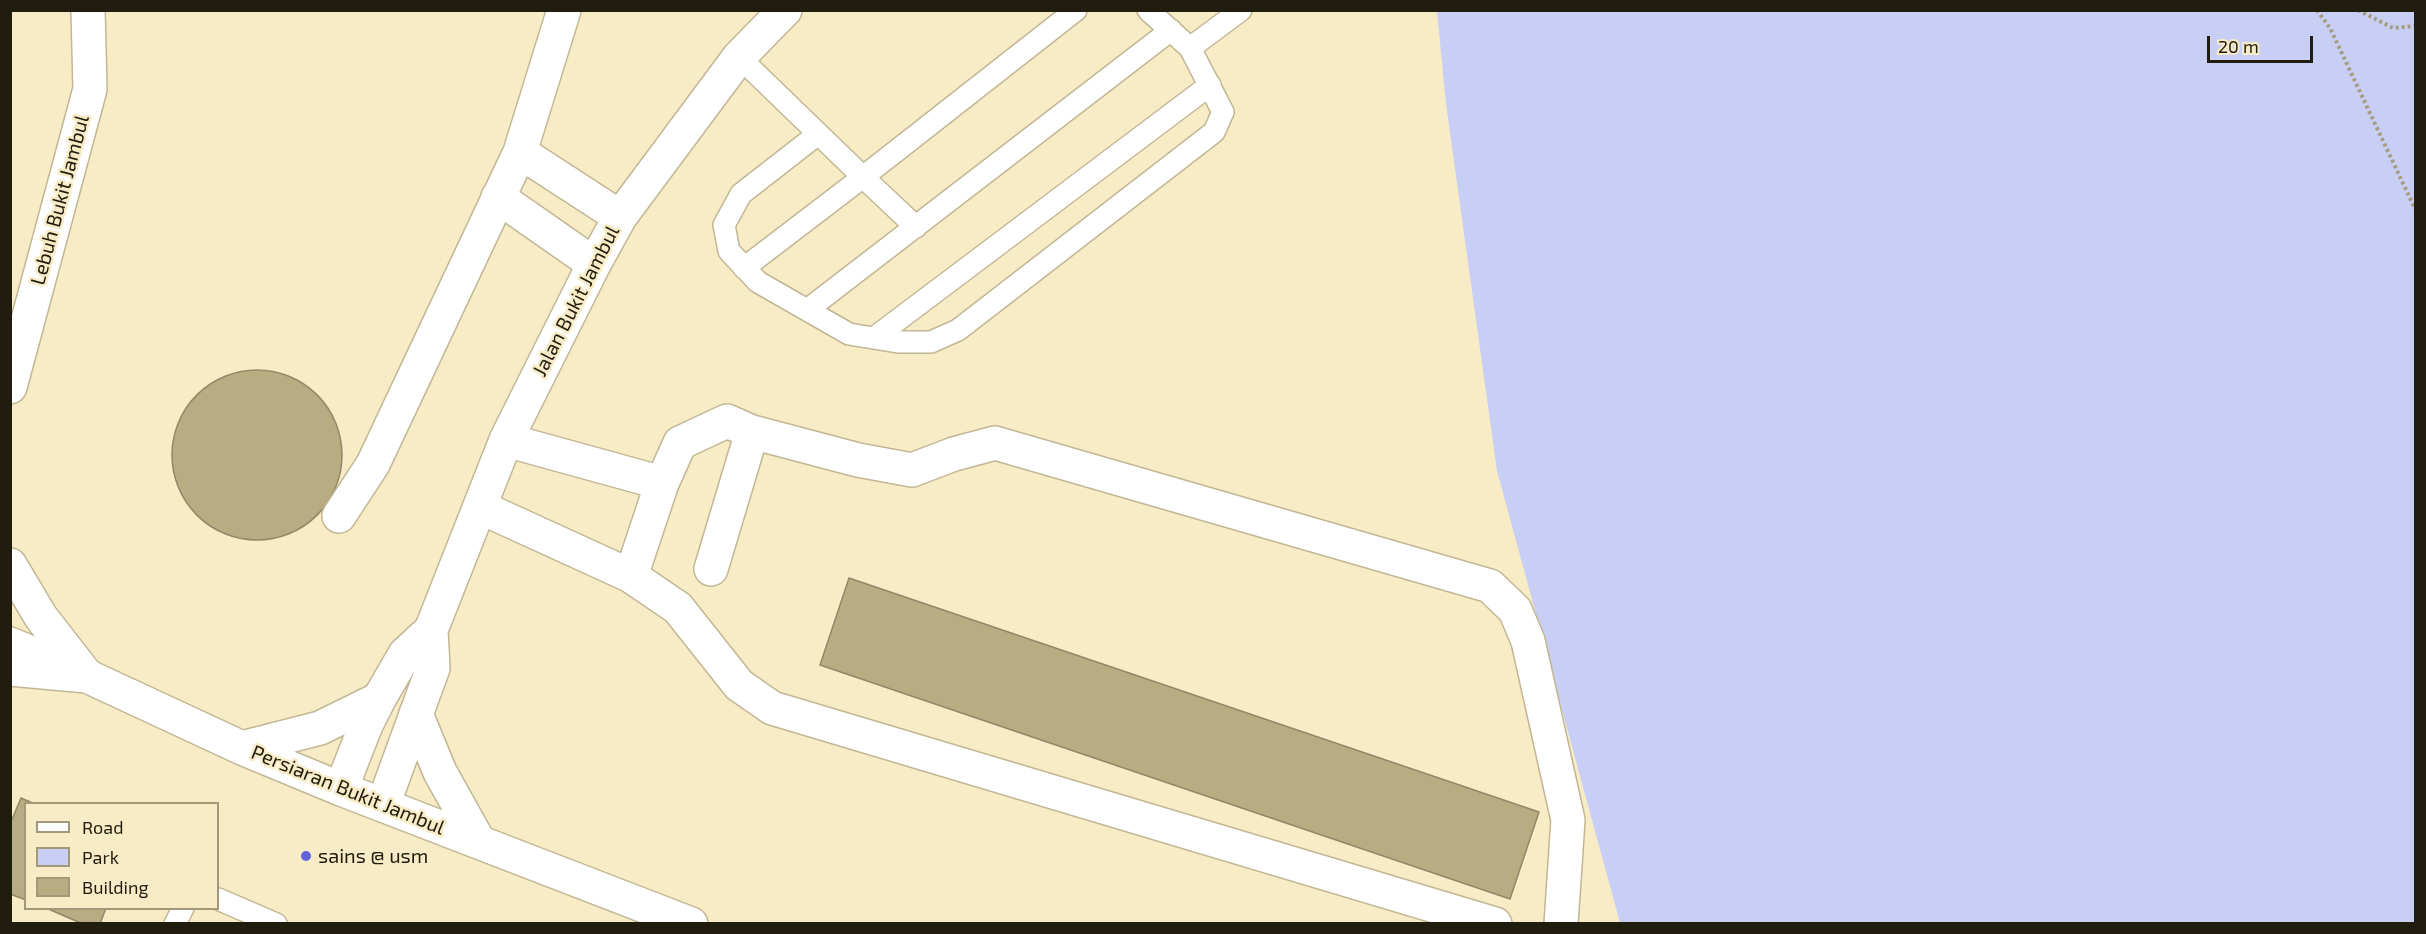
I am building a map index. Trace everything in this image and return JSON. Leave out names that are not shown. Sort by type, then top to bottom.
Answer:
[{"type":"street","name":"Lebuh Bukit Jambul","points":[[10,387],[90,89],[88,10]]},
{"type":"street","points":[[339,516],[373,464],[520,152],[564,10]]},
{"type":"street","name":"Jalan Bukit Jambul","points":[[383,805],[433,668],[431,630],[506,440],[620,217],[768,16]]},
{"type":"street","points":[[520,152],[620,217]]},
{"type":"street","points":[[498,197],[594,264]]},
{"type":"street","points":[[631,576],[662,483],[680,443],[727,421],[752,432],[858,460],[912,470],[954,454],[995,443],[1490,586],[1515,609],[1528,641],[1568,820],[1561,924]]},
{"type":"street","points":[[711,569],[752,432]]},
{"type":"street","points":[[506,440],[662,483]]},
{"type":"street","points":[[480,507],[631,576],[678,608],[739,685],[772,708],[1495,924]]},
{"type":"street","points":[[10,565],[41,617],[87,676]]},
{"type":"street","name":"Jalan Bukit Jambul","points":[[341,789],[366,725],[379,699],[405,654],[431,630]]},
{"type":"street","name":"Persiaran Bukit Jambul","points":[[10,645],[87,676],[242,748],[341,789],[691,924]]},
{"type":"street","points":[[10,669],[87,676]]},
{"type":"street","points":[[242,748],[320,728],[379,699]]},
{"type":"street","points":[[416,714],[440,772],[479,842]]},
{"type":"lane","points":[[744,268],[1076,10]]},
{"type":"lane","points":[[818,134],[741,194],[724,225],[729,251],[758,282],[849,334],[898,342],[931,342],[958,330],[1214,132],[1223,111],[1190,48],[1148,10]]},
{"type":"lane","points":[[1190,48],[1241,10]]},
{"type":"lane","points":[[807,310],[1171,30]]},
{"type":"lane","points":[[739,57],[916,227]]},
{"type":"lane","points":[[874,338],[1210,85]]},
{"type":"lane","points":[[219,899],[276,924]]},
{"type":"lane","points":[[175,924],[182,910]]},
{"type":"path","points":[[2317,10],[2330,28],[2415,211]]},
{"type":"path","points":[[2358,10],[2393,28],[2415,26]]},
{"type":"green space","points":[[1437,11],[2415,11],[2415,923],[1620,923],[1497,471],[1446,104]]},
{"type":"building","points":[[257,370],[274,371],[290,376],[317,395],[336,422],[341,438],[341,472],[336,488],[317,515],[290,534],[274,539],[257,540],[240,539],[224,534],[197,515],[178,488],[173,472],[172,455],[173,438],[178,422],[197,395],[224,376],[240,371]]},
{"type":"building","points":[[849,578],[1539,812],[1510,899],[820,665]]},
{"type":"building","points":[[21,798],[30,802],[24,802],[24,899],[10,894],[10,824]]},
{"type":"building","points":[[51,910],[105,910],[100,924],[83,924]]},
{"type":"place","name":"sains @ usm","points":[[306,856]]}]
